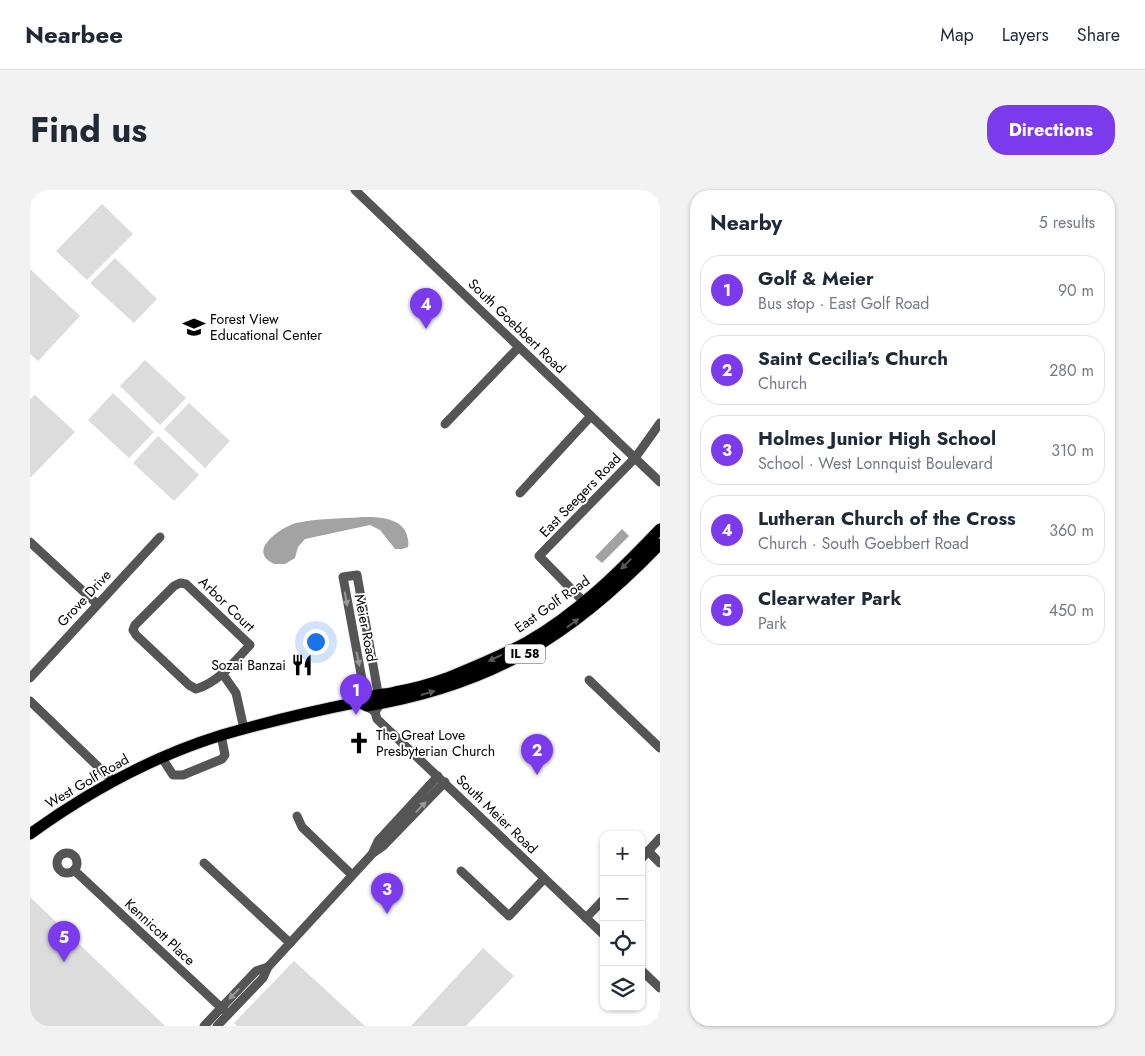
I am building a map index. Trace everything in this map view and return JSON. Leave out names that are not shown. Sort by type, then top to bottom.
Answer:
[{"type":"main road","name":"East Golf Road","points":[[371,703],[397,692],[442,679],[488,661],[528,641],[584,602],[627,564],[660,529]]},
{"type":"main road","name":"East Golf Road","points":[[330,708],[425,694],[452,686],[504,665],[556,635],[595,606],[660,544]]},
{"type":"main road","name":"West Golf Road","points":[[30,834],[51,818],[113,781],[162,758],[221,735],[330,708]]},
{"type":"street","name":"South Goebbert Road","points":[[355,190],[660,482]]},
{"type":"street","points":[[445,424],[519,347]]},
{"type":"street","points":[[520,493],[592,416]]},
{"type":"street","name":"East Seegers Road","points":[[584,602],[539,556],[635,458],[660,423]]},
{"type":"street","name":"Grove Drive","points":[[30,678],[96,604],[160,537]]},
{"type":"street","points":[[30,542],[96,604]]},
{"type":"street","name":"Meier Road","points":[[357,575],[371,703],[342,577],[357,575]]},
{"type":"street","name":"Arbor Court","points":[[180,583],[186,584],[250,645],[222,674],[208,685],[196,688],[189,685],[133,630],[174,586],[180,583]]},
{"type":"street","points":[[222,674],[236,693],[244,729]]},
{"type":"street","points":[[589,680],[660,748]]},
{"type":"street","points":[[30,701],[113,781]]},
{"type":"street","name":"South Meier Road","points":[[371,703],[377,719],[600,931]]},
{"type":"street","points":[[162,758],[173,775],[183,775],[222,759],[225,755],[221,735]]},
{"type":"street","points":[[204,1026],[263,978],[268,967],[373,853],[383,846],[441,779]]},
{"type":"street","points":[[297,816],[302,828],[352,876]]},
{"type":"street","points":[[660,838],[645,855],[660,863]]},
{"type":"street","points":[[204,863],[290,943]]},
{"type":"street","name":"Kennicott Place","points":[[74,870],[224,1011]]},
{"type":"street","points":[[461,870],[509,916],[544,879]]},
{"type":"street","points":[[586,918],[600,903]]},
{"type":"street","points":[[645,974],[660,988]]},
{"type":"street","points":[[217,1026],[224,1011]]},
{"type":"shaded area","points":[[102,204],[133,234],[87,280],[56,251]]},
{"type":"shaded area","points":[[115,258],[157,299],[134,323],[90,283]]},
{"type":"shaded area","points":[[30,269],[80,316],[38,361],[30,354]]},
{"type":"shaded area","points":[[145,360],[186,398],[160,425],[120,386]]},
{"type":"shaded area","points":[[113,393],[154,432],[129,458],[88,420]]},
{"type":"shaded area","points":[[35,395],[75,432],[30,478],[30,399]]},
{"type":"shaded area","points":[[189,403],[230,441],[205,468],[164,429]]},
{"type":"shaded area","points":[[158,436],[199,475],[174,501],[133,463]]},
{"type":"shaded area","points":[[375,517],[394,521],[404,529],[407,535],[408,547],[395,549],[380,530],[370,525],[305,539],[298,547],[295,558],[285,564],[274,564],[266,559],[263,553],[268,541],[282,530],[296,523],[321,519]]},
{"type":"shaded area","points":[[622,529],[629,536],[602,563],[595,557]]},
{"type":"shaded area","points":[[30,897],[165,1026],[30,1026]]},
{"type":"shaded area","points":[[483,948],[514,976],[466,1026],[411,1026]]},
{"type":"shaded area","points":[[294,961],[365,1026],[237,1026],[234,1023]]},
{"type":"place","name":"Forest View Educational Center","points":[[194,327]]},
{"type":"place","name":"Lutheran Church of the Cross","points":[[426,329]]},
{"type":"place","name":"Sozai Banzai","points":[[302,665]]},
{"type":"place","name":"Golf & Meier","points":[[356,715]]},
{"type":"place","name":"The Great Love Presbyterian Church","points":[[359,743]]},
{"type":"place","name":"Saint Cecilia's Church","points":[[537,775]]},
{"type":"place","name":"Holmes Junior High School","points":[[387,914]]},
{"type":"place","name":"Clearwater Park","points":[[64,962]]}]
